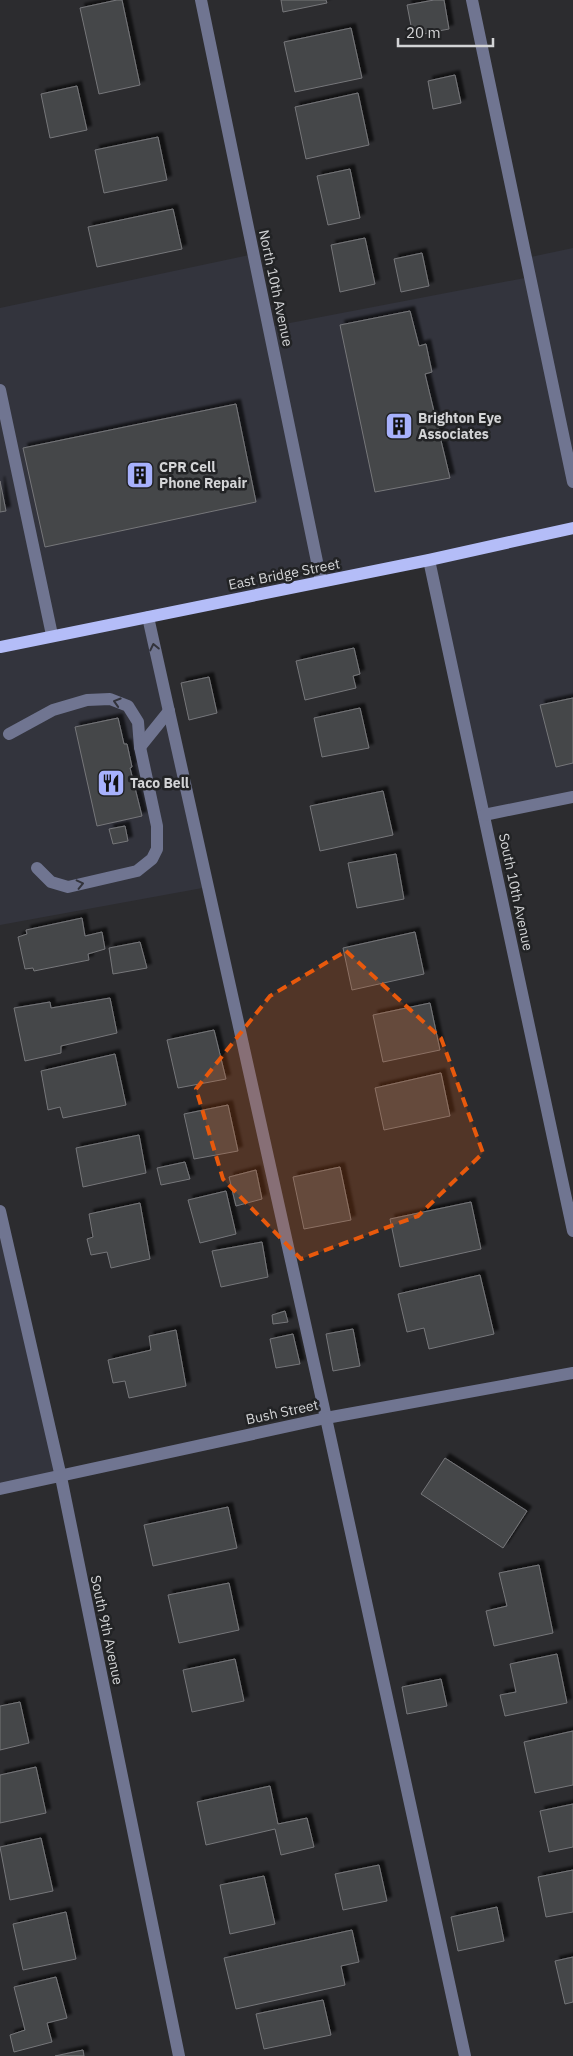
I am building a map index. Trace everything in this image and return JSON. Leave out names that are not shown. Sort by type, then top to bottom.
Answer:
[{"type":"main road","name":"East Bridge Street","points":[[0,647],[429,560],[573,528]]},
{"type":"street","name":"North 10th Avenue","points":[[201,0],[321,581]]},
{"type":"street","points":[[472,0],[573,482]]},
{"type":"street","points":[[0,390],[52,635]]},
{"type":"street","name":"South 10th Avenue","points":[[429,560],[573,1231]]},
{"type":"street","points":[[148,616],[465,2056]]},
{"type":"street","points":[[9,734],[53,710],[87,700],[110,699],[128,706],[138,722],[140,747],[157,826],[157,850],[152,859],[137,871],[68,887],[52,882],[37,868]]},
{"type":"street","points":[[140,747],[169,711]]},
{"type":"street","points":[[484,815],[573,797]]},
{"type":"street","name":"South 9th Avenue","points":[[0,1211],[60,1477],[179,2056]]},
{"type":"street","name":"Bush Street","points":[[0,1489],[326,1418],[573,1373]]},
{"type":"highlighted area","points":[[346,951],[441,1038],[483,1153],[418,1216],[301,1259],[223,1179],[196,1089],[270,996]]},
{"type":"shaded area","points":[[573,248],[573,797],[484,815],[429,560],[148,616],[208,887],[0,925],[0,308],[254,254],[269,327],[530,277],[526,258]]},
{"type":"shaded area","points":[[0,1211],[61,1477],[0,1489]]},
{"type":"building","points":[[122,0],[140,85],[99,94],[80,8]]},
{"type":"building","points":[[281,0],[326,0],[327,3],[283,12]]},
{"type":"building","points":[[444,0],[449,29],[413,36],[407,5]]},
{"type":"building","points":[[351,28],[362,78],[295,92],[284,42]]},
{"type":"building","points":[[455,75],[461,103],[433,109],[428,81]]},
{"type":"building","points":[[77,86],[87,130],[50,138],[41,94]]},
{"type":"building","points":[[358,93],[369,145],[306,159],[295,107]]},
{"type":"building","points":[[158,137],[167,180],[104,193],[95,150]]},
{"type":"building","points":[[350,169],[360,218],[328,225],[317,176]]},
{"type":"building","points":[[173,209],[182,249],[97,267],[88,227]]},
{"type":"building","points":[[365,238],[375,284],[340,292],[331,245]]},
{"type":"building","points":[[422,253],[429,286],[401,292],[394,259]]},
{"type":"building","name":"Brighton Eye Associates","points":[[410,311],[419,346],[426,344],[432,372],[425,374],[450,478],[375,492],[340,325]]},
{"type":"building","name":"CPR Cell Phone Repair","points":[[236,404],[256,502],[45,547],[23,448]]},
{"type":"building","points":[[0,481],[6,511],[0,512]]},
{"type":"building","points":[[354,648],[360,674],[353,676],[356,688],[305,700],[296,661]]},
{"type":"building","points":[[209,677],[217,713],[189,720],[181,683]]},
{"type":"building","points":[[573,698],[573,763],[556,767],[540,705]]},
{"type":"building","points":[[360,708],[369,748],[322,757],[314,718]]},
{"type":"building","name":"Taco Bell","points":[[118,718],[124,744],[127,744],[132,767],[130,768],[142,816],[97,826],[75,727]]},
{"type":"building","points":[[383,791],[393,835],[320,851],[310,806]]},
{"type":"building","points":[[125,826],[128,841],[113,844],[109,829]]},
{"type":"building","points":[[396,854],[404,899],[357,908],[348,863]]},
{"type":"building","points":[[82,918],[85,936],[102,932],[105,949],[88,954],[89,960],[34,971],[33,968],[25,969],[18,937],[27,934],[26,930]]},
{"type":"building","points":[[415,932],[424,974],[352,990],[343,948]]},
{"type":"building","points":[[140,942],[147,968],[113,974],[109,948]]},
{"type":"building","points":[[110,998],[117,1033],[61,1046],[61,1053],[25,1061],[14,1008],[50,1002],[51,1008]]},
{"type":"building","points":[[430,1003],[440,1050],[383,1062],[373,1015]]},
{"type":"building","points":[[214,1030],[226,1079],[178,1088],[167,1040]]},
{"type":"building","points":[[115,1054],[126,1105],[63,1118],[60,1107],[48,1110],[41,1071]]},
{"type":"building","points":[[441,1073],[450,1116],[384,1130],[375,1088]]},
{"type":"building","points":[[228,1105],[238,1151],[194,1159],[184,1114]]},
{"type":"building","points":[[139,1135],[146,1173],[83,1187],[76,1148]]},
{"type":"building","points":[[185,1162],[190,1179],[161,1185],[157,1168]]},
{"type":"building","points":[[340,1167],[351,1220],[304,1229],[293,1177]]},
{"type":"building","points":[[256,1170],[262,1199],[236,1206],[229,1177]]},
{"type":"building","points":[[226,1191],[236,1234],[200,1243],[188,1200]]},
{"type":"building","points":[[471,1202],[481,1249],[400,1267],[390,1219]]},
{"type":"building","points":[[140,1203],[150,1259],[111,1268],[107,1252],[91,1255],[87,1239],[93,1237],[89,1214]]},
{"type":"building","points":[[262,1242],[268,1277],[221,1287],[212,1251]]},
{"type":"building","points":[[480,1275],[494,1334],[429,1349],[424,1328],[407,1332],[398,1294]]},
{"type":"building","points":[[285,1311],[288,1322],[273,1324],[272,1315]]},
{"type":"building","points":[[353,1329],[360,1366],[333,1371],[326,1334]]},
{"type":"building","points":[[176,1330],[186,1386],[129,1398],[125,1381],[113,1383],[108,1360],[151,1350],[149,1336]]},
{"type":"building","points":[[293,1334],[300,1364],[276,1368],[270,1339]]},
{"type":"building","points":[[445,1458],[527,1511],[503,1548],[421,1494]]},
{"type":"building","points":[[228,1507],[237,1548],[153,1566],[144,1525]]},
{"type":"building","points":[[539,1565],[553,1633],[494,1646],[486,1611],[507,1606],[499,1573]]},
{"type":"building","points":[[229,1583],[239,1630],[179,1643],[168,1595]]},
{"type":"building","points":[[557,1654],[567,1703],[505,1716],[500,1695],[516,1692],[510,1664]]},
{"type":"building","points":[[235,1659],[244,1701],[192,1712],[183,1670]]},
{"type":"building","points":[[441,1679],[447,1706],[407,1714],[402,1687]]},
{"type":"building","points":[[20,1702],[29,1743],[0,1750],[0,1706]]},
{"type":"building","points":[[573,1731],[573,1785],[535,1793],[524,1742]]},
{"type":"building","points":[[36,1767],[46,1813],[0,1823],[0,1775]]},
{"type":"building","points":[[270,1786],[278,1824],[307,1818],[314,1847],[281,1855],[275,1829],[206,1845],[197,1802]]},
{"type":"building","points":[[573,1804],[573,1847],[549,1852],[540,1811]]},
{"type":"building","points":[[41,1838],[53,1891],[10,1900],[0,1847]]},
{"type":"building","points":[[379,1865],[387,1901],[343,1910],[335,1874]]},
{"type":"building","points":[[573,1870],[573,1912],[546,1917],[538,1877]]},
{"type":"building","points":[[264,1876],[275,1924],[230,1934],[220,1885]]},
{"type":"building","points":[[497,1907],[504,1941],[458,1951],[451,1917]]},
{"type":"building","points":[[66,1912],[76,1959],[23,1970],[13,1924]]},
{"type":"building","points":[[352,1930],[359,1962],[341,1966],[345,1985],[236,2009],[224,1958]]},
{"type":"building","points":[[573,1957],[573,2002],[565,2004],[555,1961]]},
{"type":"building","points":[[56,1977],[67,2018],[47,2023],[52,2042],[14,2052],[10,2035],[25,2030],[14,1987]]},
{"type":"building","points":[[323,2000],[331,2035],[264,2049],[256,2014]]},
{"type":"building","points":[[83,2050],[84,2056],[55,2056]]},
{"type":"place","name":"Brighton Eye Associates","points":[[399,426]]},
{"type":"place","name":"CPR Cell Phone Repair","points":[[140,475]]},
{"type":"place","name":"Taco Bell","points":[[111,783]]}]
